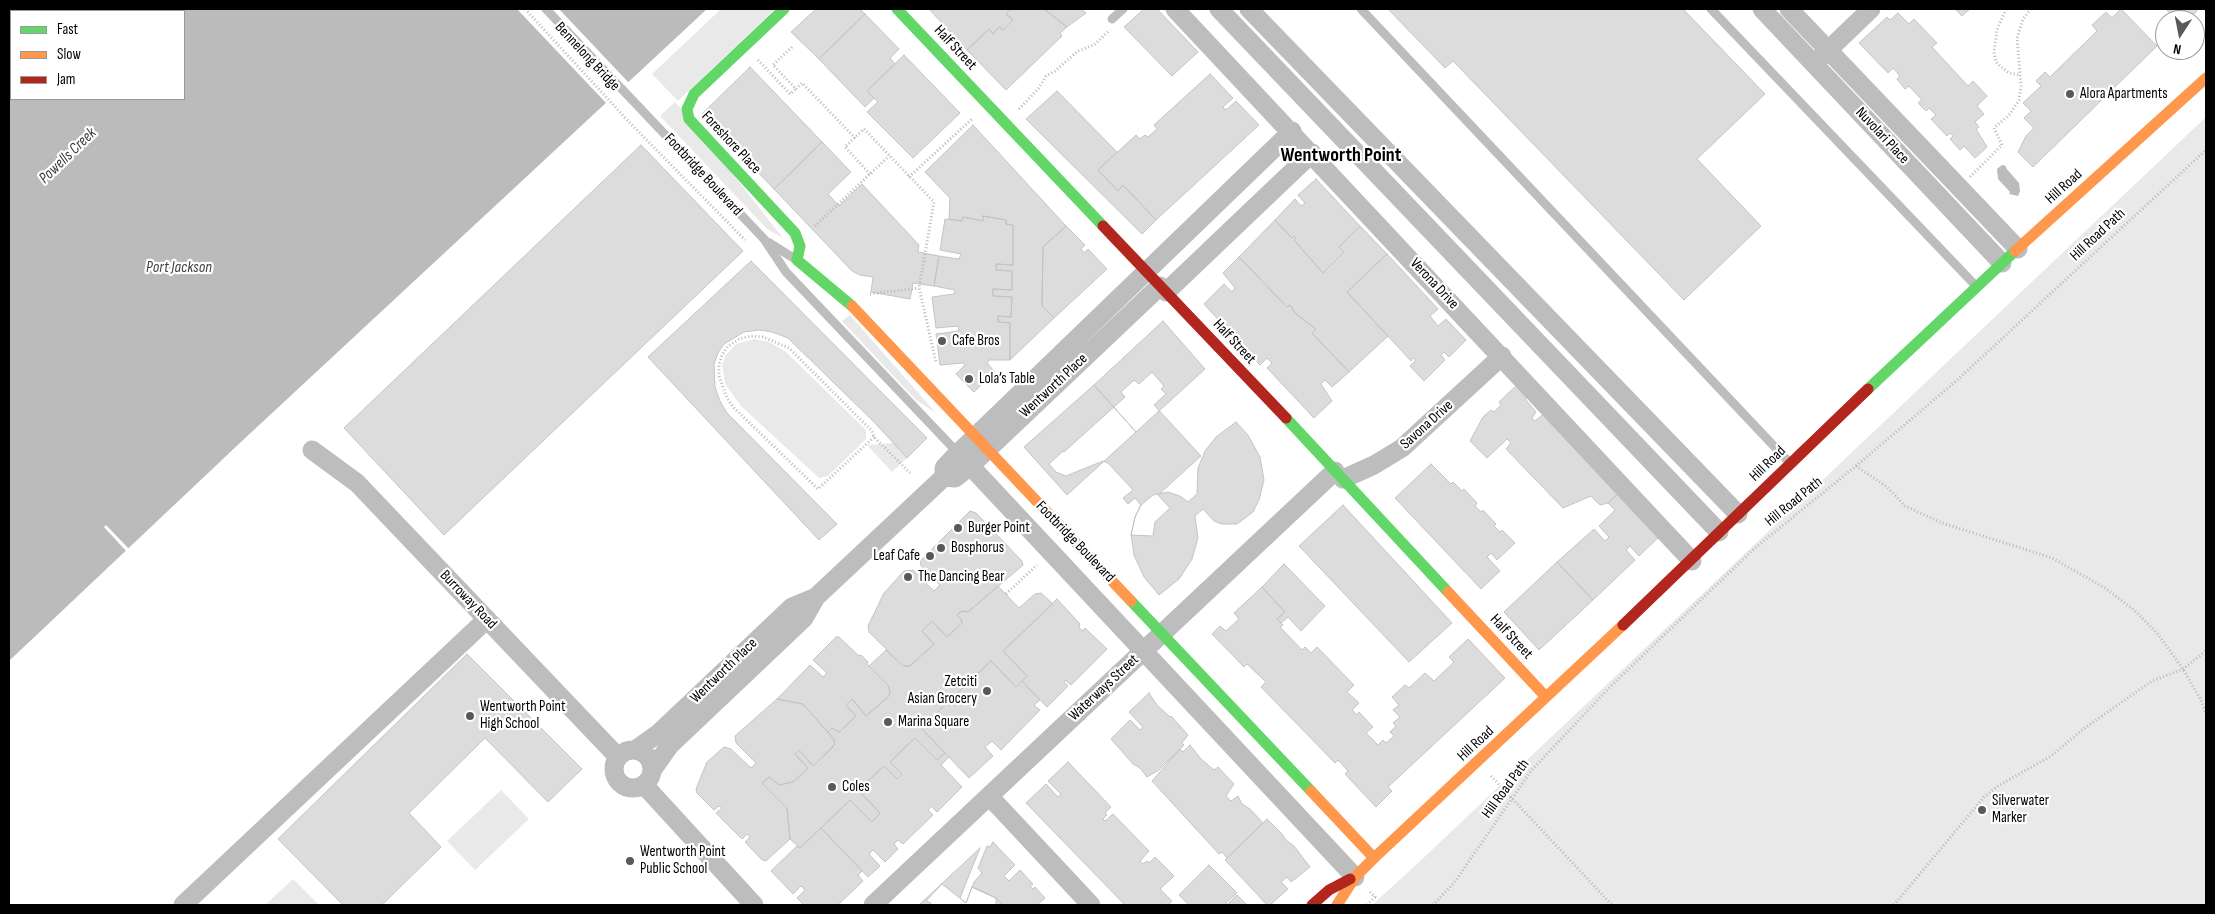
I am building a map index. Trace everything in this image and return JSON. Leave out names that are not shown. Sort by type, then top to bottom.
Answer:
[{"type":"street","name":"Foreshore Place","points":[[784,9],[694,94],[688,104],[686,114],[692,124],[795,233],[800,246],[797,260]]},
{"type":"street","name":"Half Street","points":[[897,9],[1339,475],[1546,697]]},
{"type":"street","name":"Verona Drive","points":[[1175,9],[1692,561]]},
{"type":"street","points":[[1219,9],[1719,532]]},
{"type":"street","points":[[1249,9],[1738,514]]},
{"type":"street","name":"Nuvolari Place","points":[[1762,9],[2002,263]]},
{"type":"street","name":"Nuvolari Place","points":[[1789,9],[2018,249]]},
{"type":"street","points":[[1814,63],[1871,9]]},
{"type":"street","name":"Hill Road","points":[[1337,905],[1355,876],[1692,561],[1790,463],[1976,287],[2206,78]]},
{"type":"street","points":[[1324,119],[1341,103]]},
{"type":"street","points":[[980,444],[1146,272],[1292,132]]},
{"type":"street","name":"Wentworth Place","points":[[648,777],[670,745],[804,618],[816,597],[944,478],[955,478],[964,460],[980,444],[1163,289],[1312,154]]},
{"type":"street","name":"Footbridge Boulevard","points":[[797,260],[851,305],[980,444],[1374,858]]},
{"type":"street","points":[[1527,331],[1545,314]]},
{"type":"street","name":"Savona Drive","points":[[1339,475],[1374,465],[1402,448],[1502,356]]},
{"type":"street","name":"Burroway Road","points":[[312,450],[357,483],[486,619],[627,753]]},
{"type":"street","name":"Footbridge Boulevard","points":[[964,460],[1355,876]]},
{"type":"street","name":"Waterways Street","points":[[873,905],[1143,650],[1339,475]]},
{"type":"street","name":"Wentworth Place","points":[[627,753],[659,733],[792,607],[816,597]]},
{"type":"street","points":[[183,905],[486,619]]},
{"type":"street","points":[[648,777],[632,788],[621,784],[617,779],[614,768],[627,753],[648,756],[648,777],[747,903]]},
{"type":"street","points":[[989,796],[1091,905]]},
{"type":"street","name":"Hill Road","points":[[1312,905],[1329,890],[1355,876]]},
{"type":"lane","name":"Bennelong Bridge","points":[[546,9],[643,112]]},
{"type":"lane","points":[[1112,24],[1123,9]]},
{"type":"lane","points":[[1361,9],[1790,463]]},
{"type":"lane","points":[[1711,9],[1976,287]]},
{"type":"lane","name":"Footbridge Boulevard","points":[[643,112],[764,239],[786,272],[964,460]]},
{"type":"lane","name":"Footbridge Boulevard","points":[[764,239],[797,260]]},
{"type":"path","name":"Bennelong Bridge","points":[[524,9],[630,123]]},
{"type":"path","points":[[2006,9],[1997,30],[1994,52],[1996,62],[2008,72],[2020,75]]},
{"type":"path","points":[[1960,188],[2002,145],[1994,128],[2016,106],[2020,93],[2017,53],[2018,31],[2023,19],[2031,9]]},
{"type":"path","points":[[1013,114],[1039,88],[1046,76],[1078,51],[1094,46],[1112,24]]},
{"type":"path","points":[[792,47],[773,65],[796,89]]},
{"type":"path","points":[[760,62],[790,94],[802,83],[855,138]]},
{"type":"path","points":[[909,177],[967,124]]},
{"type":"path","points":[[870,174],[845,147],[864,129],[934,202],[919,288],[937,368]]},
{"type":"path","name":"Hill Road Path","points":[[1434,905],[1454,883],[1531,771],[1608,689],[1755,548],[1856,466],[2022,322],[2206,150]]},
{"type":"path","points":[[823,218],[890,156]]},
{"type":"path","points":[[851,305],[862,295],[919,288]]},
{"type":"path","points":[[874,437],[818,489],[733,407],[727,398],[719,376],[722,355],[728,346],[739,339],[751,336],[763,337],[789,348],[872,431],[874,437],[910,473]]},
{"type":"path","points":[[1856,466],[1887,487],[1905,506],[1942,523],[2052,558],[2105,588],[2134,610],[2157,633],[2183,669],[2201,700],[2206,714]]},
{"type":"path","points":[[1006,594],[1037,565]]},
{"type":"path","points":[[1894,905],[1984,797],[1998,786],[2051,756],[2082,730],[2152,681],[2183,669],[2206,651]]},
{"type":"path","points":[[1493,779],[1612,905]]},
{"type":"path","points":[[1367,905],[1376,897]]},
{"type":"shaded area","points":[[721,9],[775,9],[678,101],[652,74]]},
{"type":"shaded area","points":[[675,102],[783,238],[767,229],[660,116]]},
{"type":"shaded area","points":[[2206,117],[2206,905],[1372,905],[1416,865]]},
{"type":"shaded area","points":[[850,315],[936,413],[916,400],[842,321]]},
{"type":"shaded area","points":[[754,339],[769,342],[786,352],[866,430],[866,439],[828,476],[819,478],[741,406],[725,384],[722,365],[726,355],[736,344]]},
{"type":"shaded area","points":[[894,443],[907,458],[892,472],[867,445]]},
{"type":"shaded area","points":[[501,790],[529,819],[475,870],[447,841]]},
{"type":"shaded area","points":[[293,879],[319,905],[265,905]]},
{"type":"water","name":"Port Jackson","points":[[9,9],[707,9],[242,441],[9,661]]},
{"type":"water","points":[[2002,165],[2006,166],[2019,183],[2020,191],[2018,196],[2009,194],[2010,192],[1998,179],[1997,169]]},
{"type":"pier","points":[[517,9],[559,9],[630,84],[607,104]]},
{"type":"pier","points":[[106,525],[130,550],[127,552],[104,527]]},
{"type":"building","points":[[816,9],[860,9],[865,14],[819,59],[791,32]]},
{"type":"building","points":[[929,9],[1011,9],[1006,14],[1013,20],[1003,30],[999,27],[993,34],[989,29],[967,50]]},
{"type":"building","points":[[1011,9],[1044,9],[1067,27],[1060,33],[1062,36],[1006,90],[967,50],[989,29],[993,34],[999,27],[1003,30],[1013,20],[1006,14]]},
{"type":"building","points":[[1044,9],[1081,9],[1086,13],[1067,27]]},
{"type":"building","points":[[1144,9],[1157,9],[1198,52],[1172,76],[1124,27]]},
{"type":"building","points":[[1388,9],[1683,9],[1765,94],[1697,159],[1761,226],[1684,300],[1453,61],[1445,68]]},
{"type":"building","points":[[1955,9],[1970,9],[1962,16]]},
{"type":"building","name":"Alora Apartments","points":[[2121,9],[2155,44],[2155,48],[2033,167],[2018,152],[2026,136],[2034,128],[2024,118],[2031,111],[2023,103],[2041,86],[2036,81],[2045,72],[2050,77],[2097,31],[2092,25],[2106,12],[2112,18]]},
{"type":"building","points":[[2166,9],[2196,10],[2167,10]]},
{"type":"building","points":[[1898,13],[1909,24],[1914,19],[1937,43],[1932,47],[1968,86],[1973,81],[1987,96],[1977,106],[1984,114],[1975,122],[1979,127],[1976,129],[1987,147],[1975,158],[1964,146],[1960,150],[1950,139],[1953,136],[1950,133],[1947,136],[1931,119],[1936,115],[1929,108],[1926,111],[1918,103],[1922,100],[1909,86],[1905,89],[1897,79],[1900,76],[1893,68],[1888,73],[1859,43],[1887,17],[1890,20]]},
{"type":"building","points":[[865,14],[899,49],[890,58],[895,64],[867,91],[874,98],[865,107],[819,59]]},
{"type":"building","points":[[904,55],[960,113],[913,158],[867,112],[878,102],[867,91]]},
{"type":"building","points":[[750,67],[822,142],[774,189],[702,114]]},
{"type":"building","points":[[1210,74],[1233,98],[1223,107],[1226,110],[1236,101],[1259,125],[1156,220],[1123,185],[1118,191],[1098,170],[1136,135],[1140,139],[1145,135],[1148,137],[1157,129],[1154,125]]},
{"type":"building","points":[[1057,91],[1117,152],[1098,170],[1118,191],[1123,185],[1156,220],[1142,234],[1026,119]]},
{"type":"building","points":[[973,125],[1066,226],[1043,247],[1042,306],[1054,318],[1010,360],[1010,323],[998,322],[998,316],[1011,317],[1012,297],[993,296],[993,289],[1012,290],[1012,271],[996,270],[996,264],[1013,265],[1013,225],[1006,224],[1006,220],[983,216],[983,221],[963,217],[962,221],[949,219],[950,198],[925,172]]},
{"type":"building","points":[[822,142],[851,172],[828,194],[839,206],[862,184],[919,245],[918,252],[939,256],[934,286],[913,283],[910,299],[871,292],[873,277],[860,275],[852,271],[774,189]]},
{"type":"building","points":[[641,145],[743,251],[444,535],[344,428]]},
{"type":"building","points":[[1316,179],[1360,226],[1339,247],[1344,252],[1323,273],[1294,240],[1296,238],[1294,236],[1292,238],[1275,220],[1295,199],[1301,206],[1305,203],[1298,195]]},
{"type":"building","points":[[983,216],[1006,220],[1006,224],[1013,225],[1013,265],[996,264],[996,270],[1012,271],[1012,290],[993,289],[993,296],[1012,297],[1011,317],[998,316],[998,322],[1010,323],[1010,360],[989,360],[987,363],[995,372],[974,392],[956,374],[965,365],[963,363],[940,365],[936,334],[959,331],[958,326],[936,328],[932,297],[954,294],[955,290],[934,286],[939,256],[959,259],[961,254],[940,250],[945,219],[962,221],[963,217],[983,221]]},
{"type":"building","points":[[1275,220],[1292,238],[1294,236],[1296,238],[1294,240],[1323,273],[1344,252],[1339,247],[1360,226],[1387,254],[1347,292],[1388,336],[1349,372],[1312,333],[1316,329],[1296,314],[1290,305],[1287,307],[1239,257]]},
{"type":"building","points":[[1066,226],[1085,245],[1081,249],[1084,253],[1088,249],[1107,269],[1054,318],[1042,306],[1043,247]]},
{"type":"building","points":[[1387,254],[1438,309],[1430,316],[1438,326],[1446,319],[1466,340],[1449,357],[1444,352],[1441,355],[1445,360],[1424,381],[1410,366],[1416,360],[1414,358],[1411,361],[1347,292]]},
{"type":"building","points":[[1239,257],[1287,307],[1290,305],[1296,314],[1316,329],[1312,333],[1349,372],[1332,387],[1325,380],[1321,384],[1332,401],[1314,418],[1267,368],[1272,363],[1267,358],[1260,365],[1204,304],[1224,284],[1232,292],[1235,288],[1223,273]]},
{"type":"building","points":[[751,261],[927,438],[907,458],[874,422],[788,338],[772,332],[759,330],[744,332],[724,344],[714,364],[715,387],[720,401],[727,413],[837,524],[819,540],[648,357]]},
{"type":"building","points":[[1163,321],[1205,369],[1136,432],[1094,385]]},
{"type":"building","points":[[1152,372],[1164,386],[1161,389],[1166,394],[1154,405],[1201,456],[1158,495],[1170,508],[1155,522],[1153,536],[1131,535],[1135,517],[1141,505],[1135,498],[1128,504],[1123,498],[1133,490],[1108,463],[1103,461],[1066,476],[1056,472],[1049,464],[1125,397],[1121,392],[1134,380],[1139,384]]},
{"type":"building","points":[[1520,382],[1530,393],[1525,399],[1536,412],[1532,418],[1535,421],[1547,411],[1620,492],[1608,503],[1600,505],[1591,496],[1563,508],[1506,449],[1511,443],[1507,439],[1487,458],[1470,441],[1483,417],[1491,410],[1494,412],[1501,405],[1499,402]]},
{"type":"building","points":[[1094,385],[1136,432],[1067,495],[1024,447]]},
{"type":"building","points":[[1236,422],[1248,435],[1260,457],[1264,480],[1259,500],[1253,512],[1237,524],[1222,524],[1214,521],[1203,509],[1195,516],[1198,538],[1192,559],[1179,579],[1159,595],[1144,577],[1134,555],[1131,535],[1135,517],[1141,505],[1153,495],[1168,492],[1180,496],[1188,502],[1197,494],[1198,468],[1205,451],[1216,437]]},
{"type":"building","points":[[1431,464],[1451,484],[1453,482],[1462,491],[1464,489],[1477,503],[1475,506],[1481,512],[1483,510],[1496,524],[1494,526],[1500,532],[1502,530],[1515,543],[1497,560],[1491,553],[1487,557],[1500,571],[1481,589],[1395,498]]},
{"type":"building","points":[[1620,492],[1661,535],[1639,556],[1630,546],[1626,550],[1635,560],[1593,600],[1557,562],[1594,529],[1605,541],[1609,537],[1599,526],[1615,510],[1608,503]]},
{"type":"building","points":[[1343,505],[1452,623],[1409,662],[1299,546]]},
{"type":"building","points":[[970,511],[976,513],[1022,561],[1023,565],[968,612],[962,611],[957,615],[962,623],[947,637],[932,621],[922,631],[934,644],[910,666],[903,666],[869,632],[868,626],[884,593],[904,571],[913,570],[934,591],[940,585],[921,566],[920,561]]},
{"type":"building","points":[[1557,562],[1593,600],[1539,650],[1504,612]]},
{"type":"building","points":[[1284,564],[1325,606],[1301,631],[1288,617],[1281,623],[1277,619],[1285,612],[1262,587]]},
{"type":"building","name":"Marina Square","points":[[998,586],[1019,608],[1035,594],[1041,593],[1053,604],[1003,651],[1027,676],[1016,687],[991,661],[921,728],[945,753],[937,760],[915,738],[890,762],[902,774],[897,779],[884,766],[858,790],[880,813],[872,822],[850,800],[800,848],[790,839],[787,808],[762,783],[769,777],[779,785],[793,782],[808,768],[795,754],[799,750],[813,766],[833,747],[835,741],[828,732],[832,728],[839,732],[856,716],[846,705],[852,699],[866,716],[889,696],[888,685],[869,666],[886,650],[903,666],[910,666],[934,644],[922,631],[932,621],[947,637],[962,623],[957,615],[962,611],[968,612]]},
{"type":"building","points":[[1262,587],[1285,612],[1277,619],[1283,625],[1280,627],[1302,650],[1305,647],[1311,653],[1317,647],[1354,685],[1347,692],[1359,703],[1352,710],[1357,715],[1359,712],[1373,727],[1366,733],[1378,745],[1383,740],[1386,743],[1394,736],[1390,732],[1396,726],[1393,723],[1400,717],[1393,710],[1399,705],[1392,697],[1405,685],[1409,688],[1425,673],[1434,681],[1454,662],[1449,657],[1468,639],[1505,678],[1388,787],[1392,791],[1376,807],[1345,774],[1348,771],[1338,760],[1335,763],[1261,687],[1266,682],[1247,664],[1244,667],[1212,634],[1220,626],[1226,631],[1239,619],[1234,613]]},
{"type":"building","points":[[1057,599],[1080,624],[1079,627],[1082,631],[1085,628],[1107,649],[1071,685],[1065,680],[1064,682],[1068,686],[1047,707],[1022,681],[1027,676],[1003,651]]},
{"type":"building","points":[[836,637],[839,637],[868,662],[867,664],[888,685],[890,692],[889,696],[866,716],[852,699],[846,705],[856,716],[839,732],[832,728],[828,732],[803,704],[777,699],[810,665],[823,677],[827,673],[813,660]]},
{"type":"building","points":[[467,654],[582,769],[548,802],[485,738],[409,813],[441,847],[382,905],[343,905],[278,839]]},
{"type":"building","points":[[991,661],[1016,687],[1022,681],[1040,700],[1034,705],[1040,710],[1001,750],[992,741],[985,747],[993,756],[969,778],[921,728]]},
{"type":"building","points":[[1149,693],[1157,705],[1171,716],[1188,735],[1182,743],[1184,745],[1159,770],[1147,777],[1111,739],[1130,720],[1140,730],[1143,727],[1129,712]]},
{"type":"building","points":[[777,699],[803,704],[833,738],[835,744],[813,766],[799,750],[795,754],[808,768],[793,782],[779,785],[769,777],[762,783],[787,808],[790,839],[766,861],[762,860],[745,842],[750,837],[747,834],[742,839],[716,813],[722,808],[719,806],[714,810],[697,793],[696,789],[707,762],[724,747],[731,749],[751,768],[756,763],[736,743],[735,736]]},
{"type":"building","points":[[915,738],[937,760],[945,753],[949,757],[941,765],[962,787],[937,812],[931,806],[928,810],[933,815],[903,844],[898,840],[894,844],[898,849],[885,862],[873,850],[869,854],[880,866],[868,877],[821,828],[850,800],[872,822],[880,813],[858,790],[884,766],[897,779],[902,774],[890,762]]},
{"type":"building","points":[[1190,745],[1201,759],[1214,770],[1218,767],[1234,784],[1226,796],[1231,801],[1238,796],[1242,804],[1250,809],[1263,823],[1227,858],[1222,852],[1219,854],[1152,781],[1180,749],[1183,752]]},
{"type":"building","points":[[1068,762],[1111,807],[1105,813],[1107,815],[1103,819],[1105,821],[1113,814],[1149,851],[1140,861],[1143,864],[1147,861],[1149,863],[1155,857],[1174,876],[1160,889],[1172,901],[1168,905],[1125,905],[1026,803],[1046,784],[1058,797],[1061,794],[1048,781]]},
{"type":"building","points":[[1267,819],[1294,846],[1310,867],[1291,882],[1287,877],[1281,882],[1288,889],[1270,905],[1267,905],[1225,860]]},
{"type":"building","points":[[821,828],[862,871],[858,875],[863,881],[838,905],[804,905],[797,898],[805,890],[801,886],[793,894],[771,871],[797,846],[800,848]]},
{"type":"building","points":[[993,842],[1015,865],[1004,876],[1009,881],[1020,870],[1033,884],[1030,886],[1033,889],[1035,887],[1045,898],[1037,905],[1003,905],[996,898],[972,887],[982,873],[978,868],[987,846],[990,847]]},
{"type":"building","points":[[980,848],[960,898],[966,903],[972,887],[996,898],[1003,905],[919,905]]},
{"type":"building","points":[[1209,865],[1237,893],[1226,903],[1227,905],[1189,905],[1179,895]]},
{"type":"building","points":[[942,884],[966,903],[972,887],[996,898],[996,905],[930,905],[931,903],[926,901]]},
{"type":"building","points":[[1237,895],[1247,905],[1227,905]]},
{"type":"traffic: fast","points":[[784,9],[694,94],[687,109],[689,119],[795,233],[800,246],[797,260],[852,306]]},
{"type":"traffic: fast","points":[[897,9],[1103,226]]},
{"type":"traffic: fast","points":[[1868,389],[2015,251]]},
{"type":"traffic: fast","points":[[1286,418],[1448,592]]},
{"type":"traffic: fast","points":[[1131,601],[1311,791]]},
{"type":"traffic: slow","points":[[2015,251],[2206,78]]},
{"type":"traffic: slow","points":[[852,306],[1131,601]]},
{"type":"traffic: slow","points":[[1448,592],[1546,697]]},
{"type":"traffic: slow","points":[[1337,905],[1355,877],[1374,858],[1623,625]]},
{"type":"traffic: slow","points":[[1311,791],[1374,858]]},
{"type":"traffic: jam","points":[[1103,226],[1286,418]]},
{"type":"traffic: jam","points":[[1623,625],[1868,389]]},
{"type":"traffic: jam","points":[[1312,905],[1329,890],[1350,879]]},
{"type":"place","name":"Alora Apartments","points":[[2070,94]]},
{"type":"place","name":"Cafe Bros","points":[[942,341]]},
{"type":"place","name":"Lola’s Table","points":[[969,379]]},
{"type":"place","name":"Burger Point","points":[[958,528]]},
{"type":"place","name":"Bosphorus","points":[[941,548]]},
{"type":"place","name":"Leaf Cafe","points":[[930,556]]},
{"type":"place","name":"The Dancing Bear","points":[[908,577]]},
{"type":"place","name":"Zetciti Asian Grocery","points":[[987,691]]},
{"type":"place","name":"Wentworth Point High School","points":[[470,716]]},
{"type":"place","name":"Marina Square","points":[[888,722]]},
{"type":"place","name":"Coles","points":[[832,787]]},
{"type":"place","name":"Silverwater Marker","points":[[1982,810]]},
{"type":"place","name":"Wentworth Point Public School","points":[[630,861]]},
{"type":"district","name":"Wentworth Point","points":[[1341,156]]},
{"type":"water label","name":"Powells Creek","points":[[68,156]]}]
